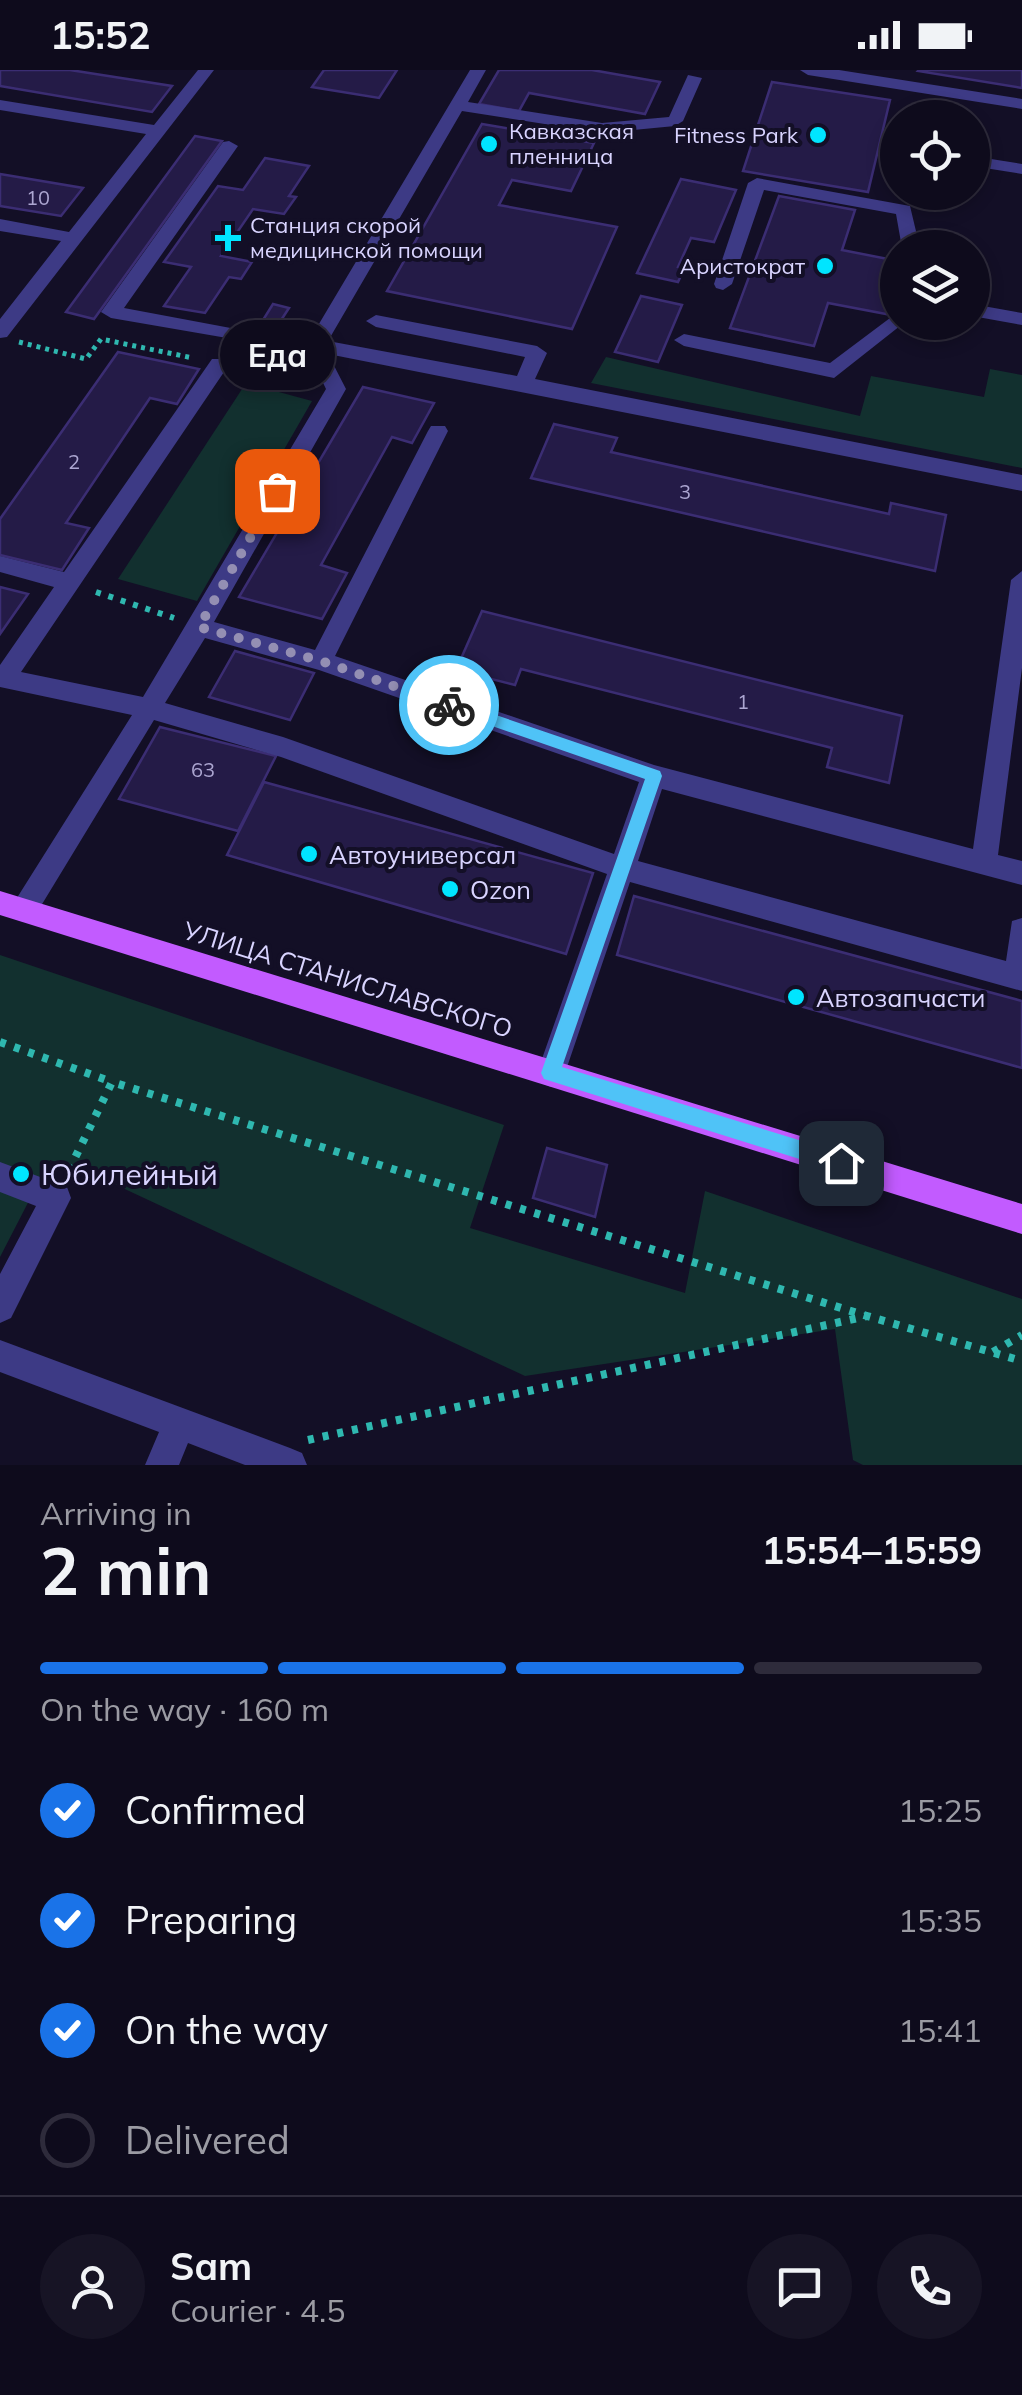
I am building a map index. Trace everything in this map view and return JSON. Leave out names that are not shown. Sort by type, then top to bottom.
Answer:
[{"type":"main road","name":"УЛИЦА СТАНИСЛАВСКОГО","points":[[12,906],[1022,1219]]},
{"type":"street","points":[[0,332],[206,70]]},
{"type":"street","points":[[315,346],[478,70]]},
{"type":"street","points":[[808,70],[899,77],[1022,104]]},
{"type":"street","points":[[457,105],[602,128],[675,121],[694,78]]},
{"type":"street","points":[[0,105],[158,131]]},
{"type":"street","points":[[229,146],[111,312],[274,344],[315,346],[523,384],[1022,483]]},
{"type":"street","points":[[990,164],[1022,170]]},
{"type":"street","points":[[723,284],[757,184],[904,210],[908,230]]},
{"type":"street","points":[[0,225],[74,238]]},
{"type":"street","points":[[990,313],[1022,319]]},
{"type":"street","points":[[376,321],[538,353],[523,384]]},
{"type":"street","points":[[684,340],[834,372],[880,333]]},
{"type":"street","points":[[12,906],[199,627],[336,389],[315,346]]},
{"type":"street","points":[[219,364],[2,678],[147,708],[283,747],[622,868],[1020,977],[1022,930]]},
{"type":"street","points":[[321,661],[438,431]]},
{"type":"street","points":[[0,564],[68,582]]},
{"type":"street","points":[[984,863],[1022,580]]},
{"type":"street","points":[[199,627],[321,661],[654,776],[1022,873]]},
{"type":"street","points":[[550,1073],[654,776]]},
{"type":"street","points":[[0,1177],[56,1198],[0,1307]]},
{"type":"street","points":[[0,1356],[290,1465]]},
{"type":"street","points":[[162,1465],[180,1423]]},
{"type":"path","points":[[17,342],[86,359],[101,339]]},
{"type":"path","points":[[68,582],[199,627]]},
{"type":"path","points":[[0,1042],[112,1082],[1022,1361]]},
{"type":"path","points":[[56,1198],[112,1082]]},
{"type":"path","points":[[254,1452],[867,1316]]},
{"type":"path","points":[[991,1353],[1022,1336]]},
{"type":"green space","points":[[606,357],[860,416],[871,376],[984,397],[990,369],[1022,375],[1022,468],[591,383]]},
{"type":"green space","points":[[246,383],[312,401],[197,601],[118,579]]},
{"type":"green space","points":[[0,955],[504,1125],[470,1228],[685,1293],[705,1191],[1022,1299],[1022,1465],[863,1465],[853,1460],[835,1329],[525,1376],[99,1177],[50,1160],[0,1257]]},
{"type":"building","points":[[0,70],[70,70],[172,86],[152,112],[0,86]]},
{"type":"building","points":[[324,70],[397,70],[379,98],[312,87]]},
{"type":"building","points":[[499,70],[592,70],[660,82],[645,114],[529,93],[519,111],[479,104]]},
{"type":"building","points":[[919,70],[1022,70],[1022,88],[918,71]]},
{"type":"building","name":"Fitness Park","points":[[772,82],[890,100],[880,100],[880,142],[868,192],[743,171]]},
{"type":"building","points":[[482,124],[594,143],[571,191],[512,180],[499,205],[617,227],[572,329],[387,291]]},
{"type":"building","points":[[195,136],[222,141],[94,319],[66,312]]},
{"type":"building","points":[[265,158],[309,166],[289,196],[296,197],[284,214],[253,209],[221,256],[252,262],[241,279],[229,277],[205,313],[164,306],[191,267],[164,262],[218,186],[243,190]]},
{"type":"building","points":[[0,174],[83,188],[61,216],[0,206]]},
{"type":"building","points":[[681,179],[736,190],[714,242],[691,238],[678,267],[684,269],[678,282],[637,273]]},
{"type":"building","name":"Аристократ","points":[[779,196],[855,210],[842,250],[880,257],[880,313],[828,303],[814,346],[730,328]]},
{"type":"building","points":[[641,296],[682,305],[658,362],[615,352]]},
{"type":"building","points":[[273,304],[289,308],[274,331],[258,328]]},
{"type":"building","points":[[118,352],[199,369],[177,404],[150,398],[66,523],[89,528],[62,570],[0,555],[0,519]]},
{"type":"building","points":[[363,387],[434,403],[412,443],[392,437],[321,565],[347,573],[322,619],[239,597]]},
{"type":"building","points":[[554,424],[617,438],[611,452],[889,514],[891,503],[946,515],[935,571],[531,478]]},
{"type":"building","points":[[0,587],[28,594],[0,634]]},
{"type":"building","points":[[482,611],[902,716],[889,783],[827,767],[832,748],[521,669],[515,685],[456,670]]},
{"type":"building","points":[[235,651],[314,673],[290,720],[209,697]]},
{"type":"building","points":[[160,727],[276,756],[238,831],[119,799]]},
{"type":"building","points":[[264,782],[593,873],[566,954],[227,855]]},
{"type":"building","points":[[634,896],[1022,1001],[1022,1068],[617,955]]},
{"type":"building","points":[[547,1148],[607,1165],[595,1217],[533,1198]]},
{"type":"way so far","points":[[277,491],[199,627],[321,661],[449,705]]},
{"type":"place","name":"Fitness Park","points":[[818,135]]},
{"type":"place","name":"Кавказская пленница","points":[[489,144]]},
{"type":"place","name":"Станция скорой медицинской помощи","points":[[228,238]]},
{"type":"place","name":"Аристократ","points":[[825,266]]},
{"type":"place","name":"Еда","points":[[277,491]]},
{"type":"place","name":"Автоуниверсал","points":[[309,854]]},
{"type":"place","name":"Ozon","points":[[450,889]]},
{"type":"place","name":"Автозапчасти","points":[[796,997]]},
{"type":"place","name":"Юбилейный","points":[[21,1174]]},
{"type":"route","points":[[449,705],[654,776],[550,1073],[841,1163]]}]
